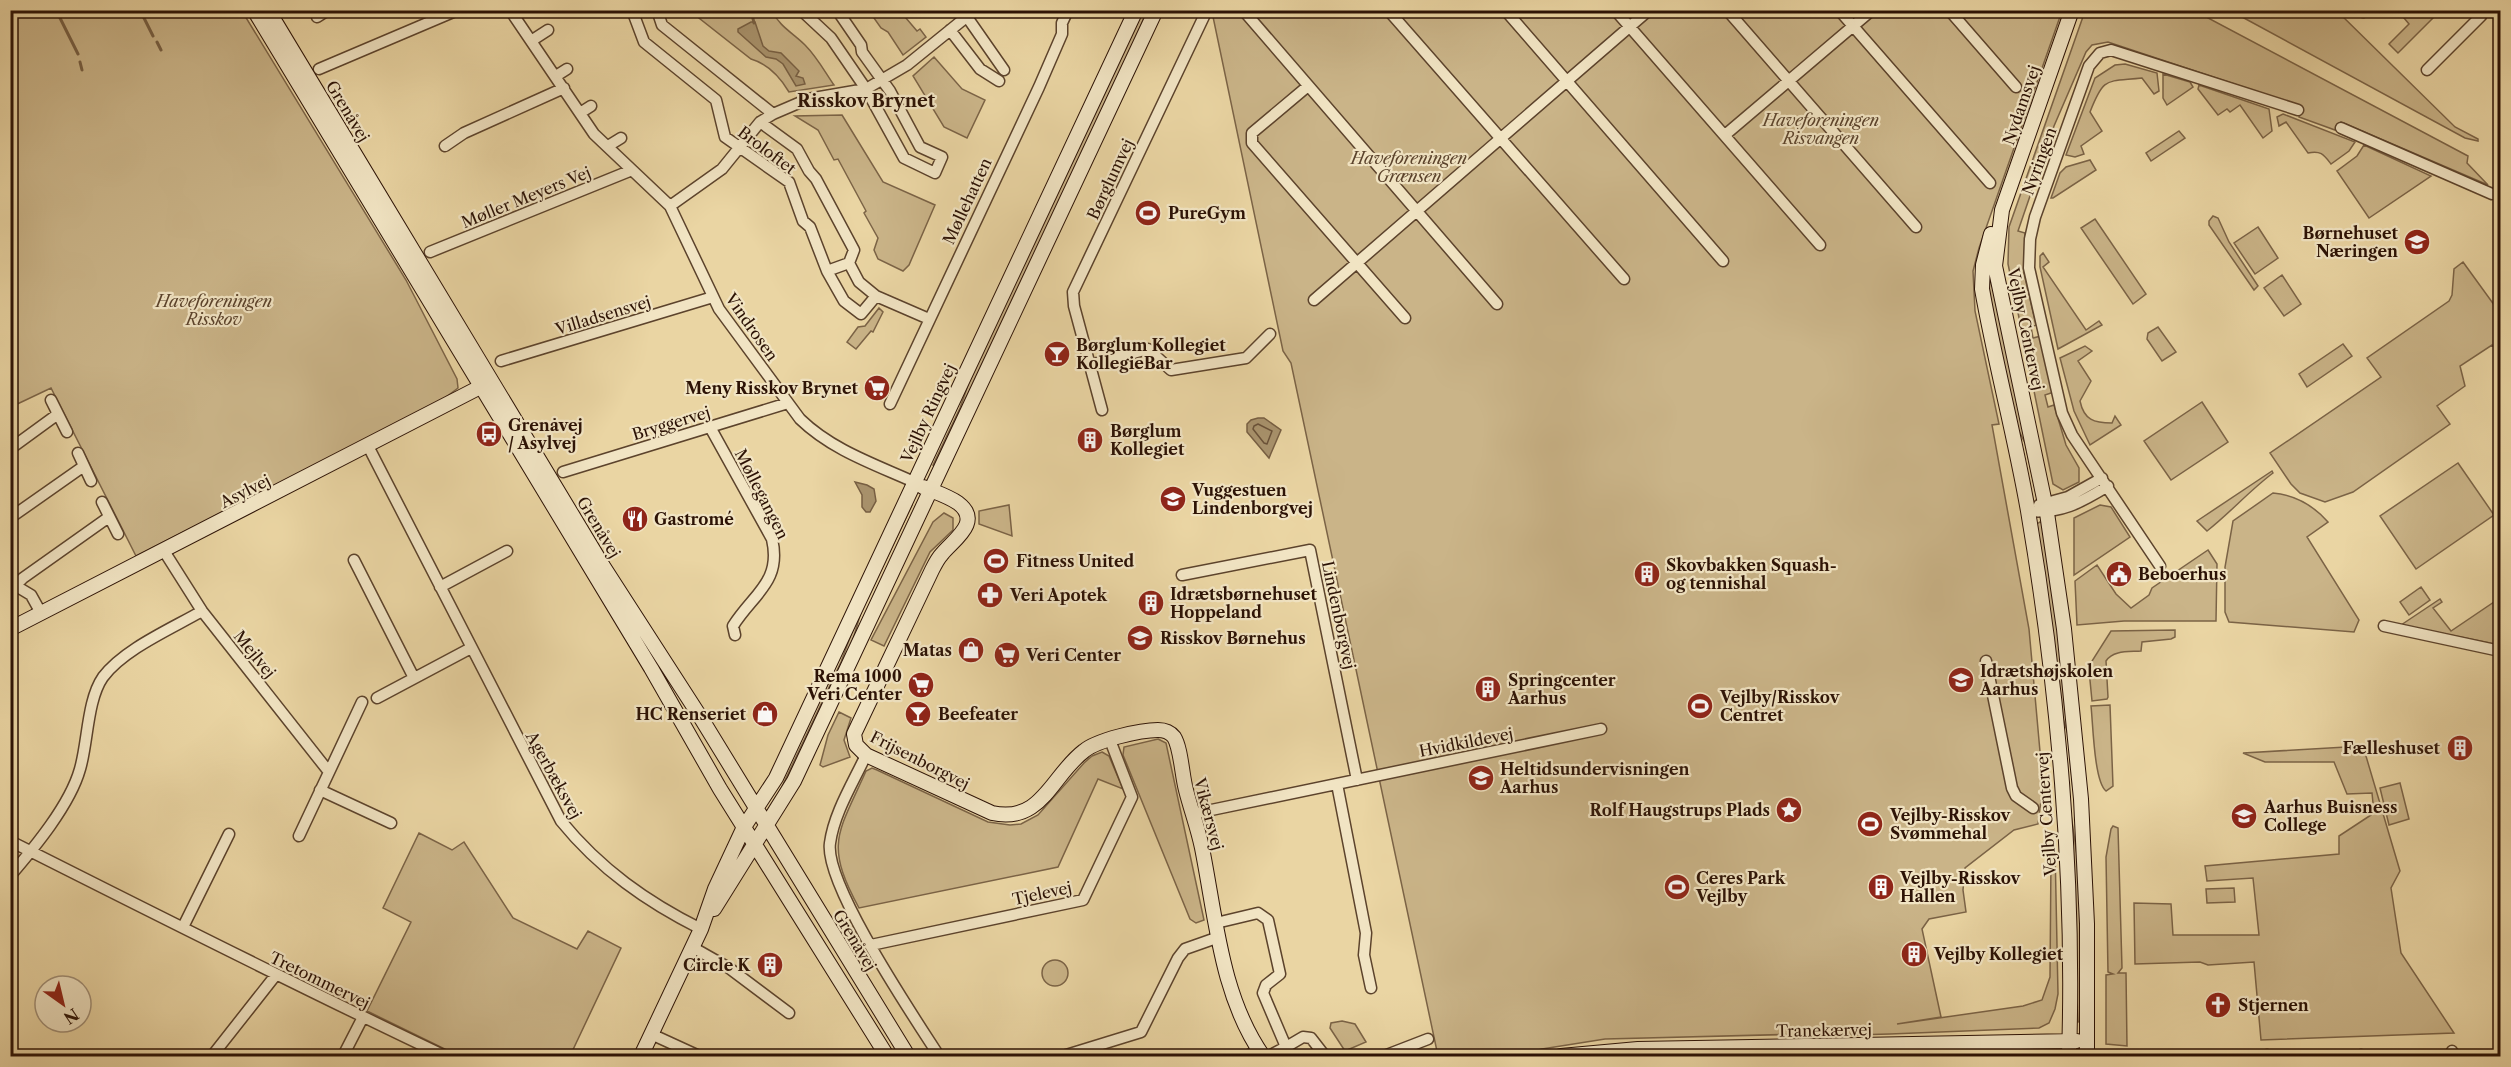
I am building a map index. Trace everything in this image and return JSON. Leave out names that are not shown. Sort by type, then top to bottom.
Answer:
[{"type":"street","name":"Grenåvej","points":[[254,10],[756,809],[908,1056]]},
{"type":"street","name":"Grenåvej","points":[[268,10],[487,384],[688,736],[887,1056]]},
{"type":"street","points":[[317,16],[328,10]]},
{"type":"street","points":[[319,69],[458,10]]},
{"type":"street","name":"Vindrosen","points":[[510,10],[594,134],[669,206],[719,309],[806,425],[827,441],[914,482]]},
{"type":"street","name":"Broloftet","points":[[632,10],[644,42],[716,100],[725,137],[789,182],[803,221],[810,227],[827,271],[844,301],[861,314],[876,296]]},
{"type":"street","name":"Broloftet","points":[[657,10],[662,25],[773,114]]},
{"type":"street","points":[[801,10],[831,38],[866,89],[904,158],[935,173],[942,157],[920,147],[890,91],[862,52],[861,45],[837,10]]},
{"type":"street","name":"Møllehatten","points":[[890,404],[1039,87],[1062,34],[1062,23],[1068,10]]},
{"type":"street","name":"Vejlby Ringvej","points":[[702,929],[716,889],[744,827],[776,778],[1136,10]]},
{"type":"street","points":[[640,1056],[702,929],[794,781],[1156,10]]},
{"type":"street","name":"Børglumvej","points":[[1102,410],[1074,306],[1073,292],[1207,10]]},
{"type":"street","points":[[1243,10],[1497,304]]},
{"type":"street","points":[[1388,10],[1624,279]]},
{"type":"street","points":[[1504,10],[1723,261]]},
{"type":"street","points":[[1615,10],[1820,245]]},
{"type":"street","points":[[1314,300],[1649,10]]},
{"type":"street","points":[[1727,10],[1916,227]]},
{"type":"street","points":[[1839,10],[1990,183]]},
{"type":"street","points":[[1725,135],[1872,10]]},
{"type":"street","points":[[1949,10],[2016,87]]},
{"type":"street","name":"Nydamsvej","points":[[2002,210],[2072,10]]},
{"type":"street","points":[[2427,70],[2481,16],[2480,10]]},
{"type":"street","points":[[669,206],[723,169],[760,122],[808,99],[866,89],[907,65],[971,14],[1004,70]]},
{"type":"street","points":[[531,41],[548,30]]},
{"type":"street","points":[[950,30],[980,69],[999,81]]},
{"type":"street","name":"Nyringen","points":[[2160,566],[2072,435],[2062,413],[2029,268],[2030,239],[2035,217],[2089,66],[2100,53],[2110,50],[2298,110]]},
{"type":"street","points":[[556,76],[567,69]]},
{"type":"street","points":[[1308,86],[1252,133],[1250,138],[1252,143],[1405,318]]},
{"type":"street","points":[[445,146],[464,133],[564,88]]},
{"type":"street","points":[[580,113],[591,106]]},
{"type":"street","name":"Broloftet","points":[[760,122],[797,149],[816,179],[854,250],[849,263],[859,282],[876,296],[929,319]]},
{"type":"street","points":[[2341,128],[2492,194]]},
{"type":"street","points":[[608,146],[621,138]]},
{"type":"street","name":"Møller Meyers Vej","points":[[430,252],[632,170]]},
{"type":"street","name":"Vejlby Centervej","points":[[2002,210],[1995,266],[2046,507],[2064,629],[2081,799],[2087,924],[2087,1056]]},
{"type":"street","name":"Vejlby Centervej","points":[[2002,210],[1992,230],[1986,252],[1982,289],[2028,511],[2050,667],[2062,800],[2068,923],[2069,1056]]},
{"type":"street","points":[[827,271],[849,263]]},
{"type":"street","name":"Villadsensvej","points":[[501,361],[713,297]]},
{"type":"street","points":[[1090,365],[1148,349],[1171,370],[1246,358],[1270,334]]},
{"type":"street","name":"Asylvej","points":[[10,629],[487,384]]},
{"type":"street","points":[[51,400],[67,432]]},
{"type":"street","name":"Bryggervej","points":[[563,472],[788,403]]},
{"type":"street","points":[[10,449],[58,414]]},
{"type":"street","name":"Møllegangen","points":[[710,427],[772,539],[775,551],[774,568],[768,582],[733,626],[735,635]]},
{"type":"street","name":"Agerbæksvej","points":[[368,446],[561,821],[581,846],[603,866],[645,898],[702,929]]},
{"type":"street","points":[[78,453],[91,481]]},
{"type":"street","points":[[10,518],[84,466]]},
{"type":"street","name":"Frijsenborgvej","points":[[914,482],[957,502],[966,516],[967,525],[964,532],[942,554],[932,570],[855,734],[856,745],[867,755],[992,813],[1011,815],[1037,804],[1083,751],[1094,744],[1153,730]]},
{"type":"street","points":[[2028,511],[2086,500],[2105,482]]},
{"type":"street","points":[[102,502],[118,534]]},
{"type":"street","points":[[41,613],[33,597],[13,585],[109,517]]},
{"type":"street","name":"Lindenborgvej","points":[[1182,575],[1310,550],[1357,780]]},
{"type":"street","name":"Mejlvej","points":[[164,551],[201,611],[329,772]]},
{"type":"street","points":[[440,587],[507,551]]},
{"type":"street","points":[[354,560],[414,678]]},
{"type":"street","points":[[10,876],[32,852],[76,780],[95,695],[102,678],[132,651],[201,611]]},
{"type":"street","points":[[2384,626],[2500,651]]},
{"type":"street","points":[[377,698],[471,648]]},
{"type":"street","name":"Vejlby Centervej","points":[[1986,661],[2012,788],[2016,796],[2033,808]]},
{"type":"street","points":[[299,836],[362,702]]},
{"type":"street","name":"Hvidkildevej","points":[[1192,814],[1601,729]]},
{"type":"street","name":"Vikærsvej","points":[[1153,730],[1164,730],[1174,737],[1192,814],[1202,845],[1217,930],[1236,1007],[1244,1028],[1259,1055],[1286,1047],[1303,1037],[1311,1038],[1325,1056]]},
{"type":"street","name":"Tjelevej","points":[[871,945],[1083,900],[1132,797],[1110,740]]},
{"type":"street","points":[[867,755],[837,818],[829,845],[831,862],[837,882],[871,945],[939,1056]]},
{"type":"street","points":[[1337,784],[1366,933],[1364,955],[1371,988]]},
{"type":"street","points":[[320,790],[391,823]]},
{"type":"street","points":[[183,927],[229,834]]},
{"type":"street","name":"Tretommervej","points":[[10,841],[275,975],[445,1056]]},
{"type":"street","points":[[1063,1056],[1141,1032],[1178,958],[1185,949],[1217,930],[1258,913],[1268,920],[1280,974],[1266,986],[1263,998],[1286,1047]]},
{"type":"street","points":[[693,947],[729,968],[789,1014]]},
{"type":"street","points":[[212,1056],[275,975]]},
{"type":"street","points":[[343,1056],[363,1017]]},
{"type":"street","points":[[651,1034],[699,1056]]},
{"type":"street","points":[[1384,1056],[1428,1039]]},
{"type":"street","name":"Tranekærvej","points":[[1561,1056],[1638,1049],[2088,1040]]},
{"type":"green space","name":"Vejlby/Risskov Centret","points":[[1214,10],[2062,11],[1973,271],[1975,311],[1999,424],[1992,425],[2029,629],[2043,785],[2038,824],[2014,830],[1965,868],[1963,890],[1966,912],[1929,919],[1922,929],[1941,1017],[1897,1024],[2023,1006],[2042,1000],[2050,977],[2051,858],[2055,848],[2058,994],[2049,1023],[2039,1028],[1890,1034],[1605,1039],[1514,1056],[1438,1056],[1291,363],[1283,351],[1212,12]]},
{"type":"green space","name":"Haveforeningen Risskov","points":[[11,11],[242,11],[406,280],[457,379],[458,388],[438,403],[136,556],[51,388],[11,407]]},
{"type":"green space","points":[[690,11],[772,11],[783,26],[809,50],[834,85],[789,92],[778,76],[751,59]]},
{"type":"green space","points":[[869,11],[900,11],[917,31],[920,29],[926,37],[903,55],[888,32],[881,28]]},
{"type":"green space","points":[[1142,11],[1147,11],[1125,62],[936,466],[933,465],[960,408],[976,362]]},
{"type":"green space","points":[[2085,11],[2195,11],[2468,156],[2467,163],[2488,185],[2341,122],[2335,130],[2299,117],[2301,106],[2108,42],[2092,45],[2086,52],[2054,126],[2018,231],[2025,233],[2024,273],[2036,325],[2031,327],[2033,338],[2041,336],[2054,392],[2045,395],[2048,407],[2054,405],[2066,445],[2079,468],[2079,482],[2063,490],[2053,484],[2008,264],[2009,227]]},
{"type":"green space","points":[[2231,11],[2337,11],[2455,127],[2478,141],[2465,138]]},
{"type":"green space","points":[[2411,11],[2440,11],[2398,53],[2389,44],[2409,24],[2404,18]]},
{"type":"green space","points":[[934,57],[962,89],[985,100],[967,138],[944,127],[913,76]]},
{"type":"green space","points":[[2125,64],[2157,73],[2159,91],[2154,94],[2142,78],[2113,81],[2103,86],[2090,112],[2102,131],[2081,146],[2084,154],[2075,157],[2066,155],[2095,78],[2115,65]]},
{"type":"green space","points":[[2163,74],[2190,82],[2193,87],[2167,105],[2163,98]]},
{"type":"green space","points":[[2199,85],[2269,109],[2272,131],[2263,138],[2240,105],[2230,112],[2227,109],[2218,115],[2198,89]]},
{"type":"green space","points":[[2283,114],[2355,142],[2349,151],[2331,164],[2322,154],[2308,153],[2286,122],[2279,126],[2277,117]]},
{"type":"green space","points":[[842,115],[883,182],[935,205],[909,265],[903,271],[878,259],[874,250],[878,238],[838,159],[834,160],[818,130],[795,116]]},
{"type":"green space","points":[[2179,131],[2185,138],[2151,161],[2146,153]]},
{"type":"green space","points":[[2364,145],[2431,176],[2369,218],[2337,171],[2357,156]]},
{"type":"green space","points":[[2090,160],[2096,170],[2051,198],[2060,173],[2066,167]]},
{"type":"green space","points":[[2213,216],[2218,218],[2229,242],[2258,286],[2254,290],[2209,225]]},
{"type":"green space","points":[[2095,219],[2146,294],[2133,304],[2081,228]]},
{"type":"green space","points":[[2258,227],[2278,258],[2255,274],[2234,243]]},
{"type":"green space","points":[[1992,246],[2037,498],[2025,443],[2018,429],[1988,294],[1986,280]]},
{"type":"green space","points":[[2043,253],[2049,262],[2043,267],[2086,330],[2099,321],[2102,325],[2058,349],[2040,267],[2040,256]]},
{"type":"green space","points":[[2463,262],[2500,313],[2500,353],[2492,345],[2460,366],[2465,386],[2437,406],[2450,424],[2353,492],[2325,502],[2300,493],[2270,453],[2381,377],[2367,358],[2449,301],[2452,295],[2454,269]]},
{"type":"green space","points":[[2282,275],[2301,304],[2284,316],[2264,288]]},
{"type":"green space","points":[[879,308],[883,312],[873,332],[871,331],[856,349],[847,342],[858,327],[865,326]]},
{"type":"green space","points":[[2158,327],[2176,352],[2162,361],[2147,339],[2148,333]]},
{"type":"green space","points":[[2343,344],[2352,356],[2307,387],[2299,374]]},
{"type":"green space","points":[[2085,346],[2092,351],[2078,361],[2091,381],[2080,401],[2084,412],[2091,419],[2100,422],[2112,423],[2115,416],[2121,425],[2090,445],[2074,411],[2060,358]]},
{"type":"green space","points":[[2202,402],[2228,442],[2171,480],[2144,441]]},
{"type":"green space","points":[[2458,463],[2494,515],[2416,569],[2380,516]]},
{"type":"green space","points":[[2272,471],[2273,473],[2207,531],[2197,521]]},
{"type":"green space","points":[[2273,493],[2304,502],[2328,522],[2307,537],[2359,620],[2354,632],[2229,622],[2225,612],[2225,567],[2233,521]]},
{"type":"green space","points":[[910,504],[912,505],[861,612],[850,650],[782,794],[779,793],[841,662],[861,607]]},
{"type":"green space","points":[[1009,505],[1012,536],[979,524],[979,511]]},
{"type":"green space","points":[[2100,505],[2111,507],[2130,537],[2074,575],[2074,518]]},
{"type":"green space","points":[[944,513],[953,518],[953,530],[930,552],[884,646],[871,640],[933,522]]},
{"type":"green space","points":[[2040,522],[2043,524],[2058,623],[2069,723],[2073,790],[2068,734],[2060,709],[2037,524]]},
{"type":"green space","points":[[2208,550],[2217,564],[2216,621],[2124,621],[2077,625],[2075,581],[2097,565],[2116,594],[2131,608],[2149,595],[2152,588]]},
{"type":"green space","points":[[2421,587],[2430,600],[2409,615],[2400,602]]},
{"type":"green space","points":[[2440,599],[2442,602],[2433,608],[2451,631],[2497,600],[2500,604],[2494,609],[2500,618],[2500,645],[2401,625]]},
{"type":"green space","points":[[2175,630],[2175,637],[2171,639],[2142,642],[2141,651],[2122,652],[2109,657],[2106,661],[2108,697],[2092,701],[2089,670],[2092,661],[2111,631]]},
{"type":"green space","points":[[2110,705],[2113,786],[2106,791],[2102,785],[2097,765],[2091,706]]},
{"type":"green space","points":[[839,712],[851,718],[844,740],[850,757],[823,767],[820,765],[828,735]]},
{"type":"green space","points":[[1158,739],[1166,743],[1204,920],[1196,923],[1190,919],[1123,755],[1124,747]]},
{"type":"green space","points":[[2363,746],[2400,871],[2391,888],[2401,953],[2454,1033],[2261,1040],[2254,962],[2208,965],[2200,962],[2135,964],[2134,903],[2171,904],[2173,935],[2259,935],[2253,878],[2207,881],[2205,866],[2339,854],[2339,836],[2374,813],[2372,793],[2347,794],[2334,762],[2265,762],[2243,753]]},
{"type":"green space","points":[[1102,752],[1109,756],[1123,789],[1098,779],[1058,867],[859,908],[841,868],[838,853],[842,825],[866,771],[872,768],[877,770],[988,822],[1010,825],[1021,824],[1038,815],[1084,763],[1092,756]]},
{"type":"green space","points":[[2400,783],[2409,819],[2389,825],[2380,788]]},
{"type":"green space","points":[[2070,808],[2081,882],[2082,1020],[2078,1022]]},
{"type":"green space","points":[[2113,826],[2118,828],[2122,968],[2118,973],[2126,973],[2127,1046],[2106,1044],[2106,975],[2113,974],[2108,972],[2106,857]]},
{"type":"green space","points":[[419,833],[452,850],[464,842],[513,918],[577,949],[588,931],[621,948],[570,1056],[459,1056],[367,1011],[411,922],[383,908]]},
{"type":"green space","points":[[2234,888],[2235,902],[2207,903],[2206,889]]},
{"type":"green space","points":[[1055,960],[1064,964],[1068,973],[1064,982],[1055,986],[1046,982],[1042,973],[1046,964]]},
{"type":"green space","points":[[1342,1021],[1355,1024],[1366,1042],[1345,1051],[1330,1028],[1331,1023]]},
{"type":"water","points":[[755,22],[763,46],[769,51],[781,53],[799,71],[796,76],[803,78],[805,84],[796,86],[783,64],[776,59],[766,57],[738,32],[738,29]]},
{"type":"water","points":[[1258,418],[1264,418],[1281,430],[1269,458],[1247,432],[1247,424]]},
{"type":"water","points":[[855,482],[874,489],[876,501],[870,512],[866,512],[862,507],[862,495]]},
{"type":"waterway","points":[[56,10],[78,54]]},
{"type":"waterway","points":[[140,10],[153,36]]},
{"type":"waterway","points":[[751,10],[754,23]]},
{"type":"waterway","points":[[157,42],[161,50]]},
{"type":"waterway","points":[[80,62],[82,70]]},
{"type":"place","name":"PureGym","points":[[1148,213]]},
{"type":"place","name":"Børnehuset Næringen","points":[[2417,242]]},
{"type":"place","name":"Børglum Kollegiet KollegieBar","points":[[1057,354]]},
{"type":"place","name":"Meny Risskov Brynet","points":[[877,388]]},
{"type":"place","name":"Grenåvej / Asylvej","points":[[489,434]]},
{"type":"place","name":"Børglum Kollegiet","points":[[1090,440]]},
{"type":"place","name":"Vuggestuen Lindenborgvej","points":[[1173,499]]},
{"type":"place","name":"Gastromé","points":[[635,519]]},
{"type":"place","name":"Fitness United","points":[[996,561]]},
{"type":"place","name":"Skovbakken Squash- og tennishal","points":[[1647,574]]},
{"type":"place","name":"Beboerhus","points":[[2119,574]]},
{"type":"place","name":"Veri Apotek","points":[[990,595]]},
{"type":"place","name":"Idrætsbørnehuset Hoppeland","points":[[1151,603]]},
{"type":"place","name":"Risskov Børnehus","points":[[1140,638]]},
{"type":"place","name":"Matas","points":[[971,650]]},
{"type":"place","name":"Veri Center","points":[[1007,655]]},
{"type":"place","name":"Idrætshøjskolen Aarhus","points":[[1961,680]]},
{"type":"place","name":"Rema 1000 Veri Center","points":[[921,685]]},
{"type":"place","name":"Springcenter Aarhus","points":[[1488,689]]},
{"type":"place","name":"Vejlby/Risskov Centret","points":[[1700,706]]},
{"type":"place","name":"HC Renseriet","points":[[765,714]]},
{"type":"place","name":"Beefeater","points":[[918,714]]},
{"type":"place","name":"Fælleshuset","points":[[2460,748]]},
{"type":"place","name":"Heltidsundervisningen Aarhus","points":[[1481,778]]},
{"type":"place","name":"Rolf Haugstrups Plads","points":[[1789,810]]},
{"type":"place","name":"Aarhus Buisness College","points":[[2244,816]]},
{"type":"place","name":"Vejlby-Risskov Svømmehal","points":[[1870,824]]},
{"type":"place","name":"Ceres Park Vejlby","points":[[1677,887]]},
{"type":"place","name":"Vejlby-Risskov Hallen","points":[[1881,887]]},
{"type":"place","name":"Vejlby Kollegiet","points":[[1914,954]]},
{"type":"place","name":"Circle K","points":[[770,965]]},
{"type":"place","name":"Stjernen","points":[[2218,1005]]},
{"type":"district","name":"Risskov Brynet","points":[[866,101]]},
{"type":"park label","name":"Haveforeningen Risvangen","points":[[1821,129]]},
{"type":"park label","name":"Haveforeningen Grænsen","points":[[1409,167]]}]
